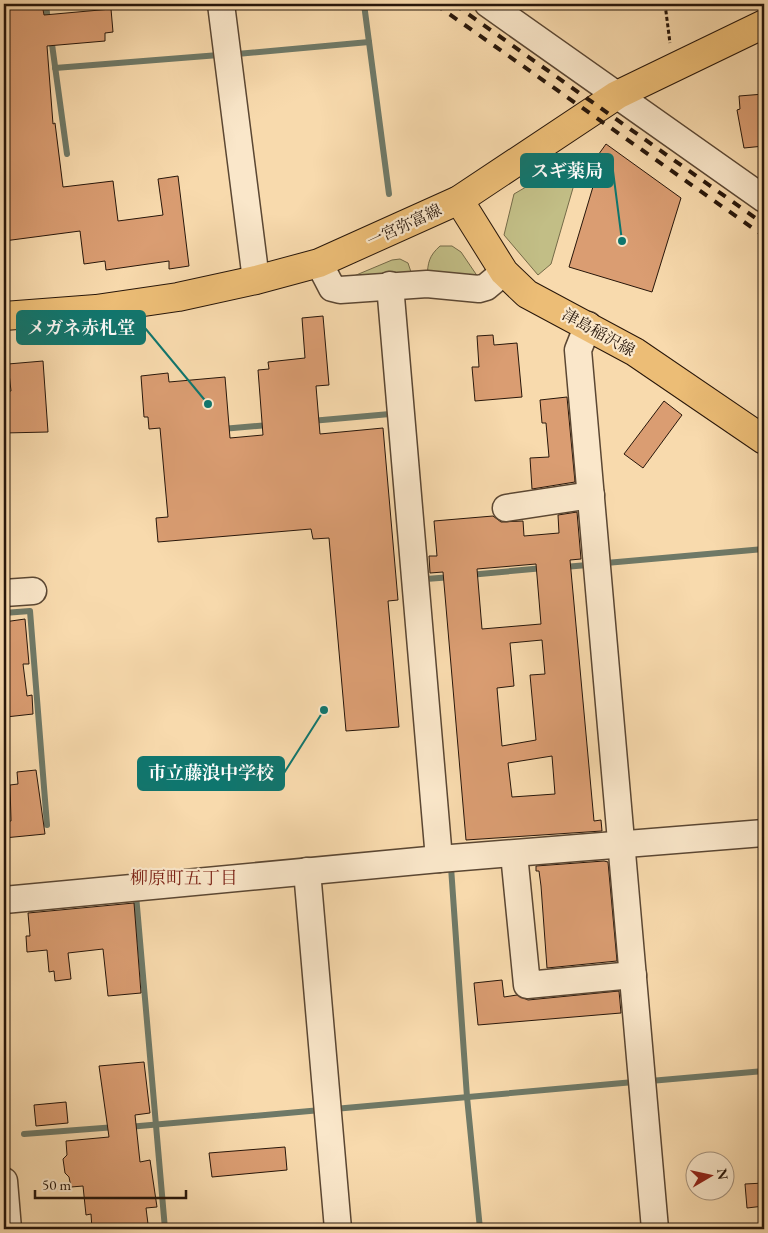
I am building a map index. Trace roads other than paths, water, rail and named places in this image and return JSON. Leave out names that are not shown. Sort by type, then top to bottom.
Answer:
[{"type":"main road","name":"一宮弥富線","points":[[4,316],[105,308],[178,298],[319,263],[459,200],[617,95],[673,66],[764,24]]},
{"type":"main road","name":"津島稲沢線","points":[[459,200],[504,272],[527,294],[656,365],[764,440]]},
{"type":"street","points":[[221,4],[256,280]]},
{"type":"street","points":[[488,4],[764,199]]},
{"type":"street","points":[[319,263],[332,288],[340,290],[390,285],[427,284],[479,289],[486,287],[504,272]]},
{"type":"street","points":[[390,285],[438,859]]},
{"type":"street","points":[[588,326],[578,350],[655,1229]]},
{"type":"street","points":[[506,508],[591,495]]},
{"type":"street","points":[[4,594],[33,591]]},
{"type":"street","points":[[4,900],[438,859],[621,846],[764,833]]},
{"type":"street","points":[[514,854],[527,985],[633,975]]},
{"type":"street","points":[[307,872],[338,1229]]},
{"type":"street","points":[[4,1181],[8,1229]]},
{"type":"waterway","points":[[46,4],[48,22]]},
{"type":"waterway","points":[[364,4],[389,194]]},
{"type":"waterway","points":[[51,37],[67,154]]},
{"type":"waterway","points":[[237,54],[369,42]]},
{"type":"waterway","points":[[55,68],[219,55]]},
{"type":"waterway","points":[[311,421],[390,414]]},
{"type":"waterway","points":[[222,429],[269,425]]},
{"type":"waterway","points":[[764,465],[764,470]]},
{"type":"waterway","points":[[606,563],[764,549]]},
{"type":"waterway","points":[[564,567],[588,565]]},
{"type":"waterway","points":[[469,575],[544,568]]},
{"type":"waterway","points":[[426,579],[452,577]]},
{"type":"waterway","points":[[4,613],[30,611],[47,825]]},
{"type":"waterway","points":[[451,867],[467,1097],[480,1229]]},
{"type":"waterway","points":[[136,895],[165,1229]]},
{"type":"waterway","points":[[650,1081],[764,1071]]},
{"type":"waterway","points":[[334,1109],[634,1082]]},
{"type":"waterway","points":[[128,1127],[321,1110]]},
{"type":"waterway","points":[[24,1134],[116,1127]]},
{"type":"railway","points":[[435,4],[764,236]]},
{"type":"railway","points":[[454,4],[764,224]]},
{"type":"place","name":"スギ薬局","points":[[622,241]]},
{"type":"place","name":"メガネ赤札堂","points":[[208,404]]},
{"type":"place","name":"市立藤浪中学校","points":[[324,710]]},
{"type":"district","name":"柳原町五丁目","points":[[184,878]]}]
